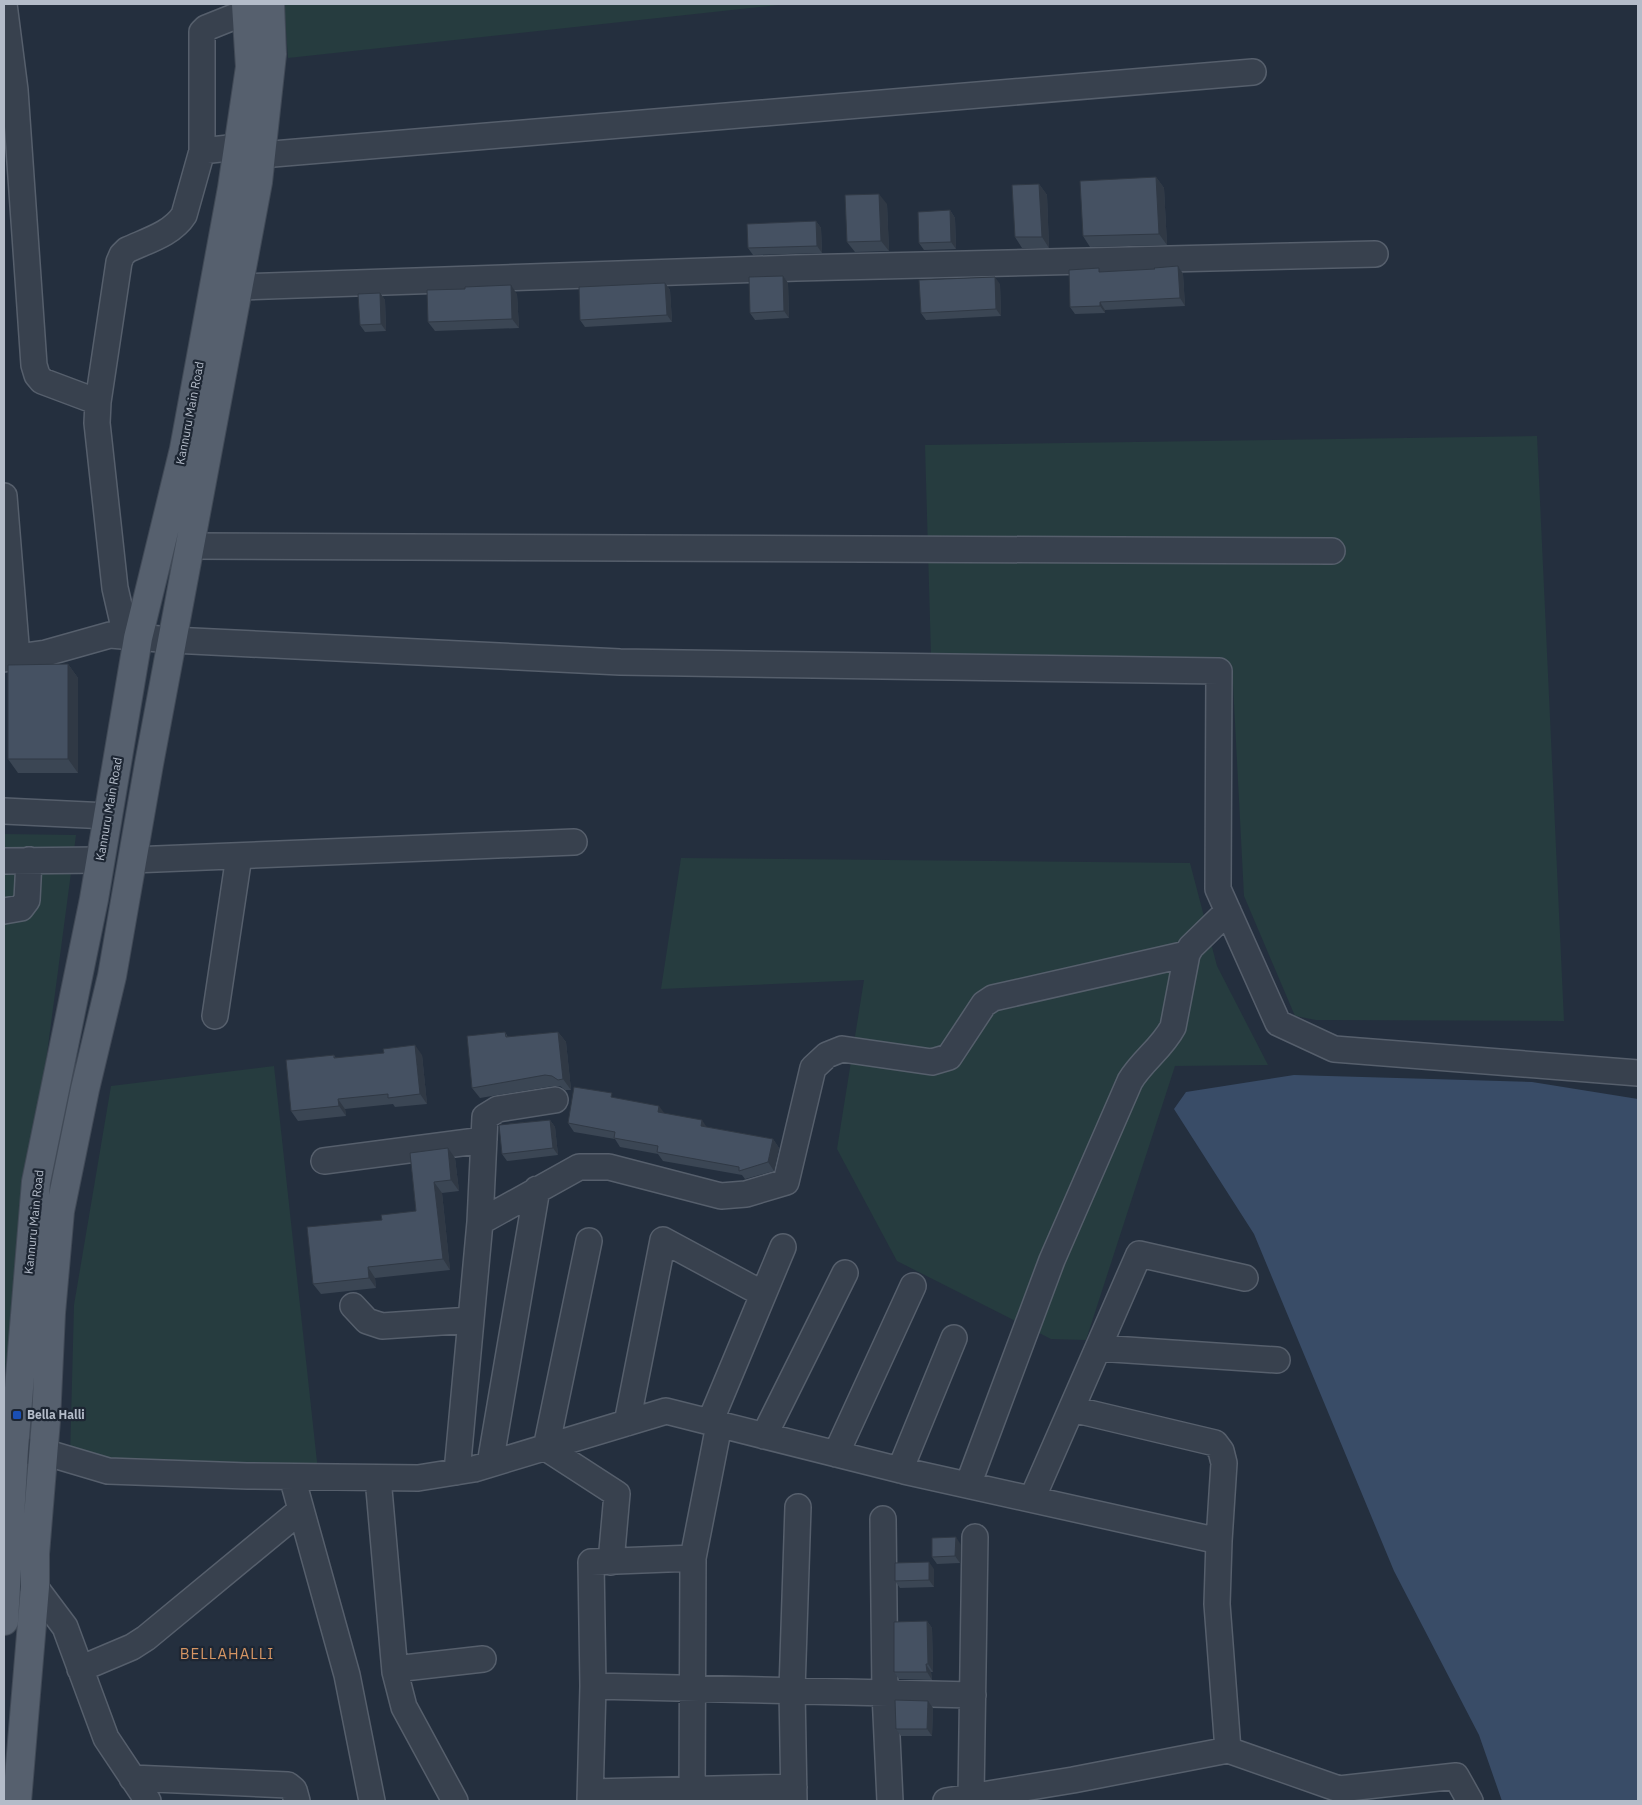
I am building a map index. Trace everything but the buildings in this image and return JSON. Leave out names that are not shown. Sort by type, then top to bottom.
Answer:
[{"type":"main road","points":[[17,1801],[44,1452],[51,1312],[60,1210],[85,1088],[112,976],[172,640],[258,182],[250,151],[272,54],[254,7]]},
{"type":"main road","name":"Kannuru Main Road","points":[[4,1620],[8,1564],[10,1423],[36,1182],[108,816],[132,637],[184,449],[250,151]]},
{"type":"street","points":[[4,4],[15,90],[34,365],[37,375],[42,381],[98,402]]},
{"type":"street","points":[[132,637],[115,588],[97,424],[98,402],[119,262],[126,250],[168,230],[178,223],[184,215],[202,151],[202,32],[206,28],[254,7]]},
{"type":"street","points":[[202,151],[250,151],[1253,72]]},
{"type":"street","points":[[238,287],[786,269],[1376,254]]},
{"type":"street","points":[[4,496],[10,658],[46,653],[110,635],[172,640],[620,662],[1220,671],[1218,889],[1278,1023],[1334,1049],[1638,1073]]},
{"type":"street","points":[[190,546],[1332,550]]},
{"type":"street","points":[[4,811],[108,816]]},
{"type":"street","points":[[132,860],[574,842]]},
{"type":"street","points":[[215,1016],[239,856]]},
{"type":"street","points":[[4,911],[21,908],[27,900],[29,860]]},
{"type":"street","points":[[4,861],[100,860]]},
{"type":"street","points":[[968,1485],[1052,1260],[1130,1081],[1135,1072],[1168,1038],[1173,1027],[1187,954],[1191,947],[1228,911]]},
{"type":"street","points":[[480,1222],[579,1167],[608,1167],[721,1196],[746,1194],[786,1182],[813,1068],[828,1054],[842,1049],[932,1062],[949,1057],[984,1004],[993,998],[1187,954]]},
{"type":"street","points":[[457,1472],[480,1222],[485,1117],[498,1109],[556,1100]]},
{"type":"street","points":[[324,1160],[484,1140]]},
{"type":"street","points":[[490,1464],[537,1189]]},
{"type":"street","points":[[626,1423],[663,1240],[763,1294]]},
{"type":"street","points":[[546,1448],[589,1241]]},
{"type":"street","points":[[692,1795],[694,1688],[693,1558],[714,1423],[783,1246]]},
{"type":"street","points":[[1032,1499],[1139,1254],[1245,1278]]},
{"type":"street","points":[[764,1436],[845,1273]]},
{"type":"street","points":[[836,1454],[914,1286]]},
{"type":"street","points":[[353,1306],[367,1321],[382,1326],[471,1320]]},
{"type":"street","points":[[900,1470],[954,1338]]},
{"type":"street","points":[[1098,1348],[1277,1360]]},
{"type":"street","points":[[1072,1408],[1215,1443],[1221,1451],[1224,1463],[1217,1604],[1228,1750]]},
{"type":"street","points":[[9,1449],[44,1452],[108,1471],[292,1477],[418,1478],[457,1472],[490,1464],[666,1411],[900,1470],[1219,1541]]},
{"type":"street","points":[[546,1448],[617,1494],[611,1562]]},
{"type":"street","points":[[292,1477],[346,1675],[372,1801]]},
{"type":"street","points":[[378,1478],[395,1669],[404,1707],[455,1801]]},
{"type":"street","points":[[693,1558],[590,1562],[593,1686],[590,1797],[794,1794],[792,1690],[798,1507]]},
{"type":"street","points":[[80,1669],[132,1647],[146,1638],[301,1510]]},
{"type":"street","points":[[883,1519],[890,1801]]},
{"type":"street","points":[[971,1797],[975,1537]]},
{"type":"street","points":[[8,1564],[34,1587],[64,1627],[106,1738],[148,1801]]},
{"type":"street","points":[[395,1669],[483,1659]]},
{"type":"street","points":[[593,1686],[973,1695]]},
{"type":"street","points":[[946,1801],[971,1797],[1073,1791],[1228,1750],[1339,1789],[1456,1776],[1470,1801]]},
{"type":"street","points":[[132,1778],[288,1785],[294,1790],[297,1801]]},
{"type":"green space","points":[[284,4],[788,4],[288,58]]},
{"type":"green space","points":[[1537,436],[1564,1021],[1316,1020],[1295,1016],[1244,896],[1232,665],[931,655],[925,445]]},
{"type":"green space","points":[[4,834],[76,835],[4,1378]]},
{"type":"green space","points":[[681,858],[1190,863],[1217,966],[1268,1065],[1175,1066],[1086,1340],[1051,1339],[897,1261],[837,1149],[864,980],[661,989]]},
{"type":"green space","points":[[274,1066],[318,1471],[70,1457],[74,1305],[111,1086]]},
{"type":"water","points":[[1294,1075],[1532,1082],[1638,1099],[1638,1801],[1502,1801],[1479,1735],[1394,1571],[1254,1234],[1174,1109],[1186,1092]]},
{"type":"place","name":"Bella Halli","points":[[17,1415]]},
{"type":"district","name":"BELLAHALLI","points":[[227,1654]]}]
